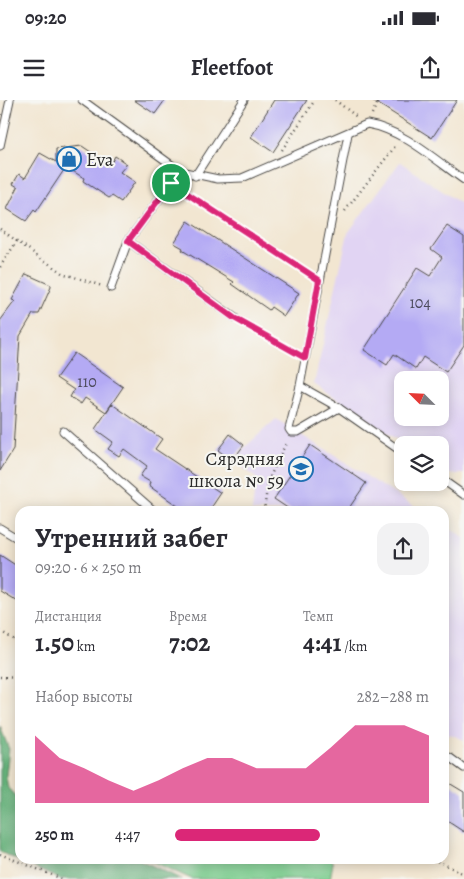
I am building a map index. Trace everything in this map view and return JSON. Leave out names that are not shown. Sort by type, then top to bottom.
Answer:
[{"type":"lane","points":[[0,146],[10,100]]},
{"type":"lane","points":[[82,100],[93,103],[180,171],[195,176],[218,179],[242,178],[272,163],[348,134],[367,124],[383,127],[402,137],[464,180]]},
{"type":"lane","points":[[195,176],[244,100]]},
{"type":"lane","points":[[339,408],[298,432],[291,432],[289,425],[300,386],[348,134]]},
{"type":"lane","points":[[111,288],[128,241],[180,171]]},
{"type":"lane","points":[[128,241],[234,318]]},
{"type":"lane","points":[[300,386],[339,408],[394,446]]},
{"type":"lane","points":[[63,431],[148,506]]},
{"type":"lane","points":[[449,484],[464,495]]},
{"type":"lane","points":[[0,528],[15,537]]},
{"type":"lane","points":[[449,757],[464,768]]},
{"type":"path","points":[[272,163],[315,100]]},
{"type":"path","points":[[335,100],[367,124],[379,100]]},
{"type":"path","points":[[341,216],[402,137]]},
{"type":"path","points":[[171,183],[319,280]]},
{"type":"path","points":[[0,229],[62,273],[111,288]]},
{"type":"path","points":[[0,267],[17,241]]},
{"type":"path","points":[[234,318],[305,358]]},
{"type":"path","points":[[265,506],[268,481],[291,432]]},
{"type":"path","points":[[0,631],[15,640]]},
{"type":"path","points":[[0,677],[15,678]]},
{"type":"path","points":[[0,854],[15,860]]},
{"type":"path","points":[[25,864],[62,879]]},
{"type":"path","points":[[443,864],[464,874]]},
{"type":"shaded area","points":[[400,162],[464,206],[464,474],[449,474],[449,436],[394,436],[394,438],[314,384],[348,233]]},
{"type":"shaded area","name":"Сярэдняя школа № 59","points":[[276,419],[414,506],[253,506],[256,478],[234,461],[244,448]]},
{"type":"shaded area","points":[[449,528],[464,538],[464,740],[449,735]]},
{"type":"green space","points":[[0,726],[9,749],[6,776],[8,788],[15,796],[15,859],[0,852]]},
{"type":"green space","points":[[26,864],[149,864],[181,879],[59,879]]},
{"type":"green space","points":[[158,864],[333,864],[330,879],[192,879]]},
{"type":"building","points":[[134,100],[165,100],[155,114]]},
{"type":"building","points":[[274,100],[307,100],[273,152],[251,137]]},
{"type":"building","points":[[372,100],[457,100],[432,138]]},
{"type":"building","points":[[82,146],[110,165],[115,156],[127,164],[120,172],[135,182],[121,202],[112,196],[109,198],[83,181],[84,178],[66,167],[36,212],[34,210],[26,221],[7,209],[18,187],[13,184],[19,174],[25,178],[40,153],[56,162],[56,149]]},
{"type":"building","points":[[188,221],[299,293],[284,316],[271,307],[269,310],[232,284],[234,282],[182,250],[183,248],[174,243]]},
{"type":"building","points":[[447,226],[464,237],[464,345],[447,371],[423,357],[416,369],[394,354],[387,365],[364,350],[417,268],[430,276],[442,257],[431,249]]},
{"type":"building","points":[[26,274],[51,285],[51,287],[39,314],[33,314],[20,336],[13,450],[0,471],[0,321],[15,301],[12,300]]},
{"type":"building","points":[[74,353],[123,387],[106,412],[85,398],[81,404],[70,397],[74,390],[56,378]]},
{"type":"building","points":[[112,404],[162,439],[155,449],[221,493],[212,506],[178,506],[149,486],[150,482],[140,476],[147,466],[124,449],[119,456],[108,449],[113,442],[95,429]]},
{"type":"building","points":[[230,434],[244,445],[232,461],[218,450]]},
{"type":"building","points":[[310,445],[366,483],[350,506],[284,506],[274,499]]},
{"type":"building","points":[[0,555],[15,565],[15,600],[0,591]]},
{"type":"building","points":[[449,783],[464,792],[464,832],[449,822]]},
{"type":"place","name":"Eva","points":[[69,159]]},
{"type":"place","name":"Сярэдняя школа № 59","points":[[301,469]]},
{"type":"route","points":[[171,183],[319,280],[305,358],[234,318],[128,241],[171,183]]}]
